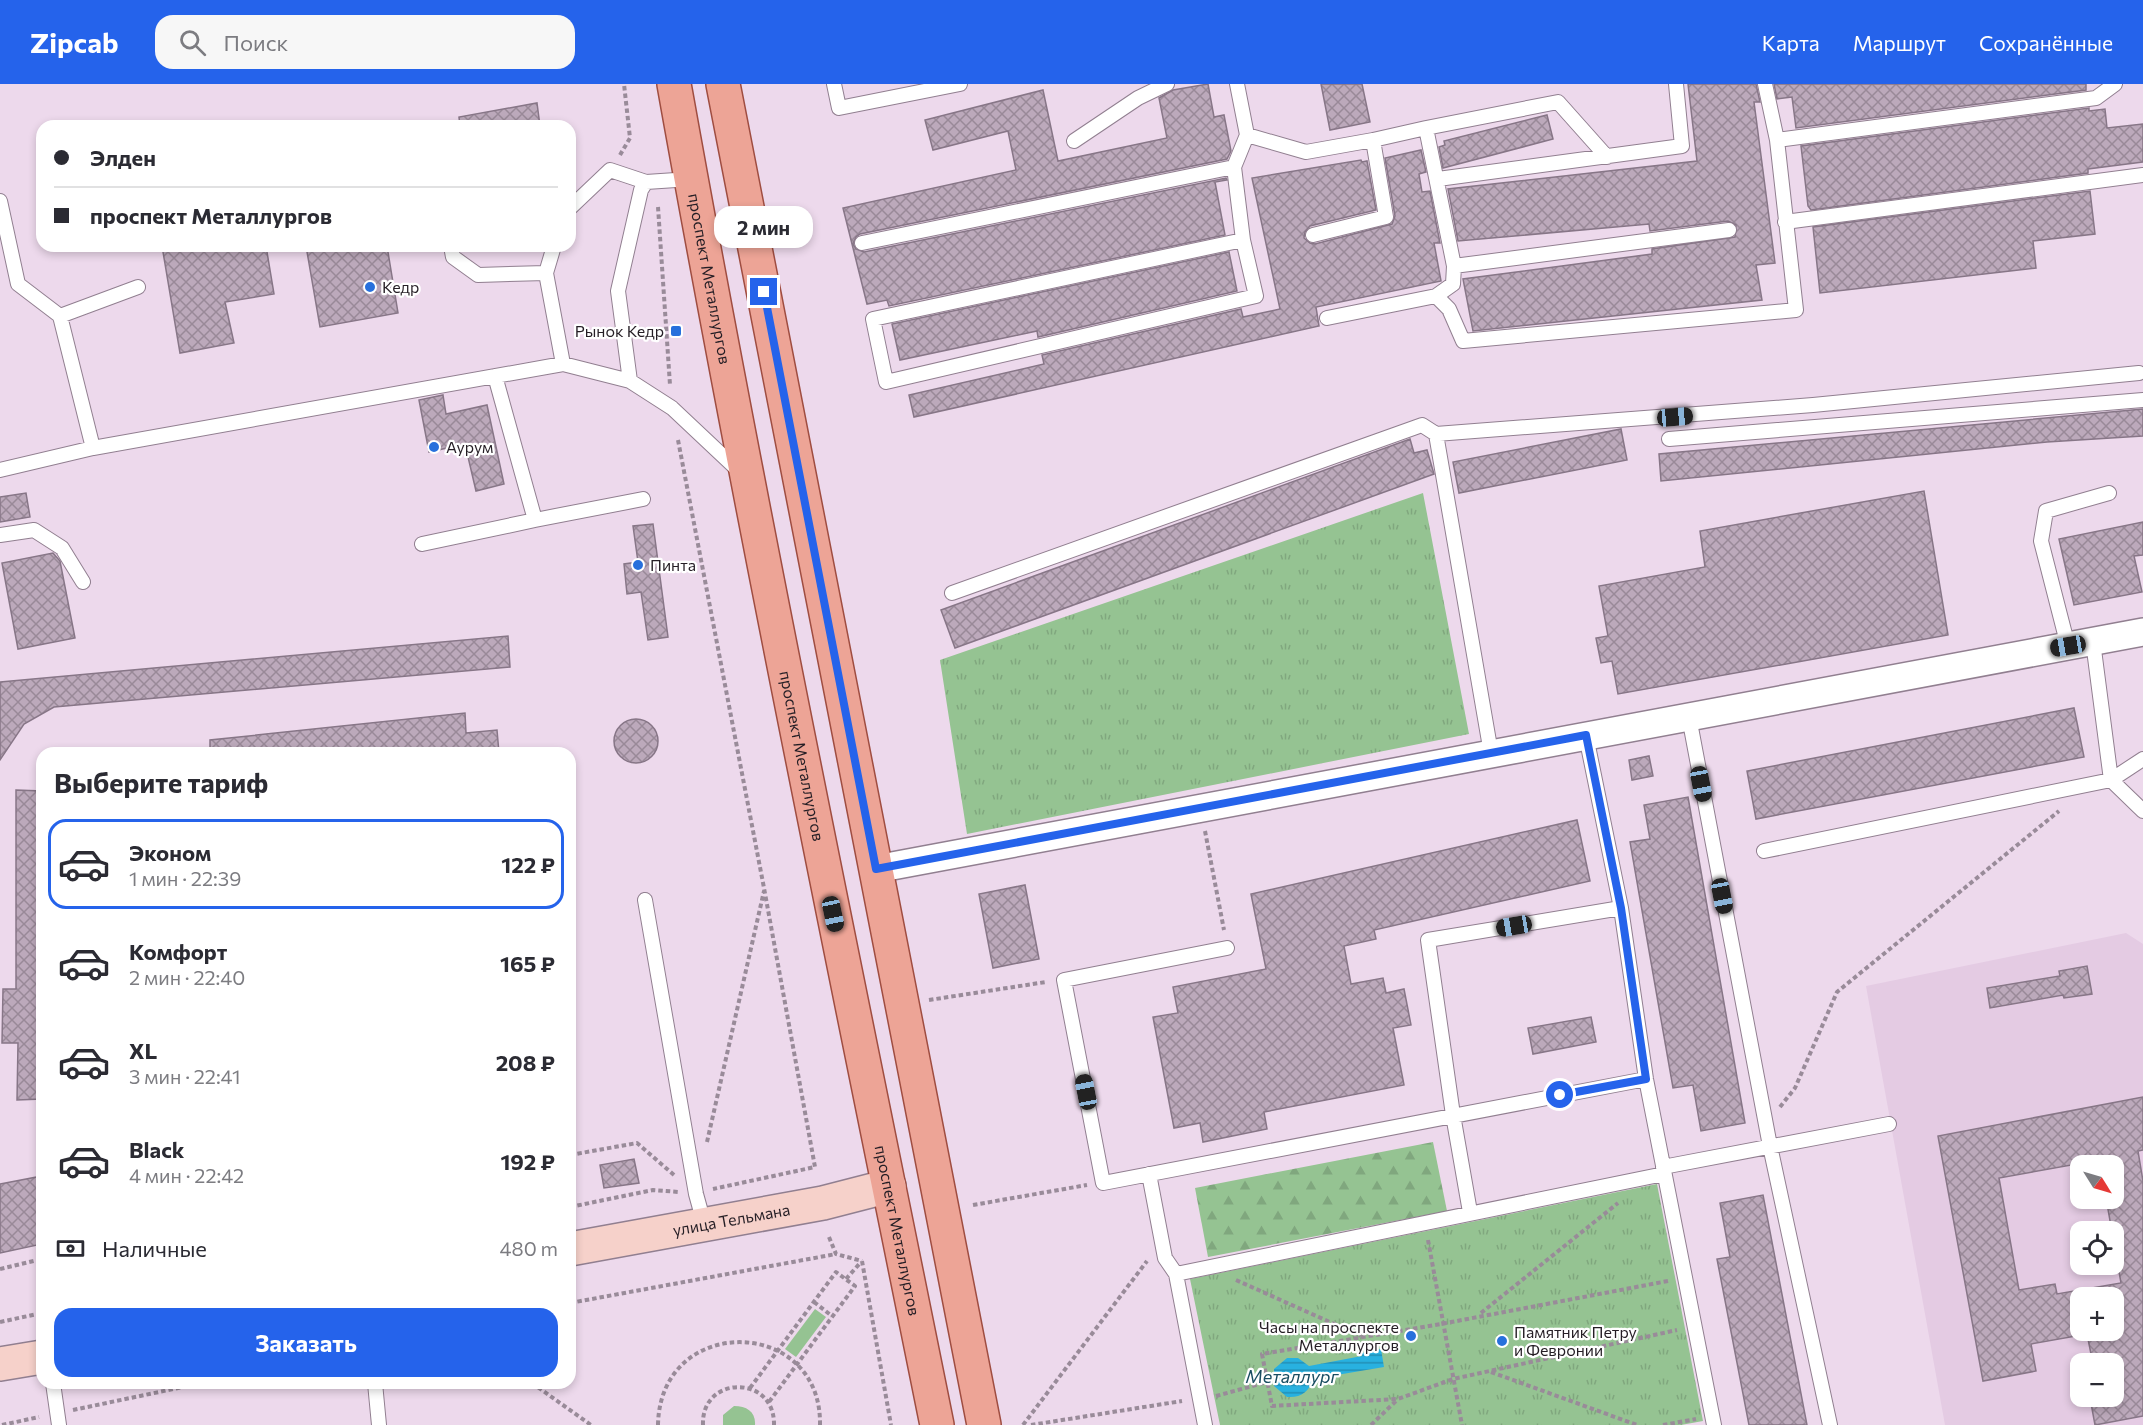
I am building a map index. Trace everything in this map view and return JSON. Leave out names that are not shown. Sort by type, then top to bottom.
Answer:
[{"type":"main road","name":"проспект Металлургов","points":[[674,84],[716,325],[937,1425]]},
{"type":"main road","points":[[723,84],[984,1425]]},
{"type":"main road","points":[[889,1186],[935,1176]]},
{"type":"main road","name":"улица Тельмана","points":[[576,1247],[700,1208],[823,1203],[889,1186]]},
{"type":"main road","points":[[0,1364],[36,1358]]},
{"type":"street","points":[[876,869],[2143,632]]},
{"type":"lane","points":[[834,84],[839,108],[960,84]]},
{"type":"lane","points":[[1074,141],[1138,98],[1167,84]]},
{"type":"lane","points":[[1237,84],[1247,135],[1234,167],[1243,240],[1256,296],[886,382],[873,319],[1243,240]]},
{"type":"lane","points":[[1438,179],[1607,158],[1682,146],[1676,84]]},
{"type":"lane","points":[[1437,296],[1449,309],[1463,340],[1796,309],[1777,140],[1765,84]]},
{"type":"lane","points":[[1777,140],[2096,99],[2115,84]]},
{"type":"lane","points":[[1247,135],[1306,152],[1558,102],[1607,158]]},
{"type":"lane","points":[[1327,318],[1437,296],[1454,284],[1454,266],[1426,128]]},
{"type":"lane","points":[[1313,235],[1386,217],[1373,140]]},
{"type":"lane","points":[[862,243],[1234,167]]},
{"type":"lane","points":[[576,202],[610,170],[644,186],[691,179]]},
{"type":"lane","points":[[1785,222],[2143,175]]},
{"type":"lane","points":[[630,381],[618,291],[644,186]]},
{"type":"lane","points":[[0,201],[18,284],[60,316],[93,448]]},
{"type":"lane","points":[[1454,266],[1729,230]]},
{"type":"lane","points":[[452,252],[453,257],[478,275],[546,273]]},
{"type":"lane","points":[[552,252],[546,273],[563,364]]},
{"type":"lane","points":[[60,316],[138,287]]},
{"type":"lane","points":[[0,470],[93,448],[563,364],[630,381],[672,408],[748,479]]},
{"type":"lane","points":[[952,593],[1422,425],[1436,435],[1813,405],[2139,373]]},
{"type":"lane","points":[[495,376],[535,520]]},
{"type":"lane","points":[[1669,440],[2143,400]]},
{"type":"lane","points":[[1436,435],[1491,753]]},
{"type":"lane","points":[[2109,493],[2046,511],[2041,541],[2081,644],[2111,780],[2143,811]]},
{"type":"lane","points":[[422,544],[643,499]]},
{"type":"lane","points":[[0,535],[34,530],[62,548],[83,582]]},
{"type":"lane","points":[[1689,717],[1770,1146],[1830,1425]]},
{"type":"lane","points":[[1586,735],[1621,908],[1646,1079],[1714,1425]]},
{"type":"lane","points":[[1764,851],[2060,788],[2111,780],[2143,759]]},
{"type":"lane","points":[[645,900],[700,1208]]},
{"type":"lane","points":[[1470,1212],[1452,1115],[1428,940],[1621,908]]},
{"type":"lane","points":[[1227,948],[1064,980],[1103,1182],[1646,1079]]},
{"type":"lane","points":[[1176,1274],[1770,1146],[1889,1124]]},
{"type":"lane","points":[[1149,1174],[1165,1258],[1176,1274],[1205,1425]]},
{"type":"lane","points":[[54,1389],[58,1419]]},
{"type":"lane","points":[[375,1389],[378,1425]]},
{"type":"path","points":[[610,170],[630,138],[624,84]]},
{"type":"path","points":[[644,186],[657,204],[672,408],[815,1167]]},
{"type":"path","points":[[1766,1125],[1795,1088],[1837,992],[2063,807],[2060,788]]},
{"type":"path","points":[[1200,809],[1227,948]]},
{"type":"path","points":[[706,1148],[764,888]]},
{"type":"path","points":[[929,1000],[1064,980]]},
{"type":"path","points":[[576,1154],[637,1143],[700,1208]]},
{"type":"path","points":[[973,1206],[1103,1182]]},
{"type":"path","points":[[1479,1315],[1628,1195]]},
{"type":"path","points":[[1426,1234],[1461,1425]]},
{"type":"path","points":[[829,1237],[836,1254]]},
{"type":"path","points":[[576,1302],[836,1254],[862,1261]]},
{"type":"path","points":[[1023,1425],[1147,1260],[1165,1258]]},
{"type":"path","points":[[0,1269],[36,1260]]},
{"type":"path","points":[[846,1279],[862,1261]]},
{"type":"path","points":[[862,1261],[891,1425]]},
{"type":"path","points":[[750,1388],[836,1272],[846,1279],[855,1286],[769,1402]]},
{"type":"path","points":[[1233,1278],[1362,1336]]},
{"type":"path","points":[[1672,1280],[1441,1324],[1262,1354],[1267,1382],[1272,1406],[1398,1399],[1453,1379],[1682,1329]]},
{"type":"path","points":[[814,1302],[833,1316]]},
{"type":"path","points":[[0,1322],[36,1314]]},
{"type":"path","points":[[658,1425],[662,1396],[669,1381],[692,1356],[723,1342],[740,1341],[757,1343],[778,1351],[796,1365],[810,1383],[816,1398],[820,1425]]},
{"type":"path","points":[[1490,1372],[1637,1425]]},
{"type":"path","points":[[1032,1425],[1217,1396],[1267,1382]]},
{"type":"path","points":[[1215,1384],[1219,1406]]},
{"type":"path","points":[[703,1425],[705,1411],[718,1393],[728,1388],[750,1388],[769,1402],[774,1425]]},
{"type":"path","points":[[2,1425],[58,1419],[178,1389]]},
{"type":"path","points":[[540,1389],[591,1425]]},
{"type":"path","points":[[1371,1425],[1398,1399]]},
{"type":"shaded area","points":[[2126,933],[2143,944],[2143,1425],[1945,1425],[1866,986]]},
{"type":"green space","points":[[1423,493],[1469,734],[967,834],[940,660]]},
{"type":"green space","points":[[1433,1142],[1447,1211],[1208,1257],[1195,1188]]},
{"type":"green space","points":[[1657,1184],[1703,1421],[1681,1425],[1220,1425],[1190,1279]]},
{"type":"green space","points":[[815,1309],[826,1317],[796,1357],[785,1349]]},
{"type":"green space","points":[[734,1406],[750,1411],[755,1425],[723,1425],[723,1415]]},
{"type":"water","name":"Металлург","points":[[1381,1349],[1384,1367],[1313,1379],[1307,1391],[1296,1396],[1287,1397],[1274,1386],[1274,1369],[1287,1358],[1298,1358],[1309,1366],[1362,1356],[1362,1353]]},
{"type":"building","points":[[1208,84],[1214,117],[1224,115],[1231,151],[1227,159],[860,234],[853,244],[856,249],[864,252],[1226,178],[1227,180],[1215,182],[1225,235],[889,306],[887,300],[867,304],[843,208],[1016,170],[1008,131],[933,150],[925,120],[1043,90],[1058,161],[1167,138],[1159,98],[1173,90]]},
{"type":"building","points":[[1321,84],[1362,84],[1370,122],[1330,130]]},
{"type":"building","points":[[1688,84],[1756,84],[1760,102],[1754,102],[1775,263],[1756,265],[1762,300],[1473,331],[1463,279],[1652,254],[1652,249],[1735,237],[1736,225],[1728,221],[1650,231],[1649,224],[1458,241],[1448,189],[1697,161]]},
{"type":"building","points":[[1774,84],[2086,84],[2086,90],[1796,128],[1792,97],[1777,99]]},
{"type":"building","points":[[537,103],[539,120],[459,120],[459,117]]},
{"type":"building","points":[[2089,108],[2089,111],[2105,109],[2107,128],[2143,124],[2143,162],[2088,169],[2088,173],[1811,210],[1808,206],[1801,146]]},
{"type":"building","points":[[1547,115],[1553,139],[1443,168],[1439,147],[1445,145],[1444,141]]},
{"type":"building","points":[[1421,150],[1426,172],[1419,174],[1422,192],[1430,191],[1440,243],[1434,243],[1441,281],[1316,307],[1319,326],[914,417],[909,395],[1044,364],[1042,355],[1241,309],[1243,317],[1280,309],[1252,178],[1361,160],[1362,162],[1367,161],[1376,210],[1310,226],[1304,238],[1315,244],[1392,224],[1395,216],[1385,158]]},
{"type":"building","points":[[2090,191],[2095,234],[2033,241],[2036,268],[1820,293],[1813,227]]},
{"type":"building","points":[[163,252],[267,252],[274,294],[225,302],[234,343],[180,353]]},
{"type":"building","points":[[307,252],[388,252],[398,313],[320,327]]},
{"type":"building","points":[[1229,252],[1237,291],[1038,337],[1037,331],[900,360],[892,324]]},
{"type":"building","points":[[443,395],[446,414],[487,405],[504,484],[476,491],[465,444],[429,452],[419,400]]},
{"type":"building","points":[[2143,409],[2143,436],[2047,442],[1661,481],[1659,454]]},
{"type":"building","points":[[1621,429],[1627,460],[1459,493],[1453,462]]},
{"type":"building","points":[[1410,439],[1414,453],[1427,450],[1434,474],[955,648],[941,610]]},
{"type":"building","points":[[1924,491],[1948,635],[1618,694],[1612,661],[1601,663],[1596,638],[1608,636],[1599,586],[1705,567],[1700,531]]},
{"type":"building","points":[[26,493],[30,517],[0,522],[0,497]]},
{"type":"building","points":[[2143,522],[2143,555],[2134,556],[2142,592],[2074,605],[2059,539]]},
{"type":"building","points":[[653,524],[668,637],[648,640],[641,592],[627,594],[624,564],[638,562],[633,526]]},
{"type":"building","points":[[53,553],[60,561],[75,638],[18,649],[2,563]]},
{"type":"building","points":[[508,636],[510,667],[54,707],[24,724],[0,760],[0,682]]},
{"type":"building","points":[[2074,708],[2084,757],[1756,819],[1747,771]]},
{"type":"building","points":[[465,713],[466,733],[497,730],[498,747],[210,747],[210,740]]},
{"type":"building","points":[[636,719],[644,720],[652,725],[657,733],[657,749],[652,757],[644,762],[636,763],[628,762],[620,757],[615,749],[614,741],[615,733],[620,725],[628,720]]},
{"type":"building","points":[[1649,756],[1653,776],[1632,780],[1629,760]]},
{"type":"building","points":[[16,790],[36,791],[36,1099],[17,1100],[18,1043],[2,1043],[3,989],[16,989]]},
{"type":"building","points":[[1688,797],[1745,1123],[1701,1131],[1693,1085],[1673,1088],[1630,842],[1650,839],[1644,805]]},
{"type":"building","points":[[1577,820],[1590,881],[1374,930],[1376,939],[1344,946],[1351,984],[1383,978],[1386,993],[1404,989],[1411,1025],[1393,1028],[1404,1085],[1264,1112],[1267,1129],[1203,1142],[1200,1123],[1174,1128],[1153,1017],[1178,1013],[1173,987],[1266,969],[1251,894]]},
{"type":"building","points":[[1025,885],[1039,959],[993,968],[979,894]]},
{"type":"building","points":[[2087,966],[2092,994],[2064,998],[2063,995],[1990,1008],[1987,988],[2060,976],[2059,971]]},
{"type":"building","points":[[1591,1017],[1596,1042],[1533,1054],[1528,1028]]},
{"type":"building","points":[[2143,1097],[2143,1150],[2138,1151],[2143,1181],[2143,1416],[2095,1425],[2092,1407],[2124,1407],[2124,1353],[2091,1353],[2088,1341],[2124,1341],[2124,1287],[2098,1287],[2121,1283],[2120,1275],[2124,1275],[2124,1221],[2110,1221],[2108,1209],[2124,1209],[2124,1155],[2070,1155],[2070,1165],[1999,1178],[2019,1290],[2055,1284],[2057,1294],[2070,1292],[2070,1337],[2031,1344],[2036,1371],[1983,1381],[1938,1136]]},
{"type":"building","points":[[634,1159],[639,1183],[604,1188],[600,1165]]},
{"type":"building","points":[[36,1177],[36,1245],[0,1253],[0,1184]]},
{"type":"building","points":[[1763,1195],[1807,1425],[1749,1425],[1717,1259],[1730,1257],[1720,1203]]},
{"type":"place","name":"Кедр","points":[[370,287]]},
{"type":"place","name":"Рынок Кедр","points":[[676,331]]},
{"type":"place","name":"Аурум","points":[[434,447]]},
{"type":"place","name":"Пинта","points":[[638,565]]},
{"type":"place","name":"Часы на проспекте Металлургов","points":[[1411,1336]]},
{"type":"place","name":"Памятник Петру и Февронии","points":[[1502,1341]]},
{"type":"route","points":[[764,292],[876,869],[1586,735],[1621,908],[1646,1079],[1560,1095]]}]
